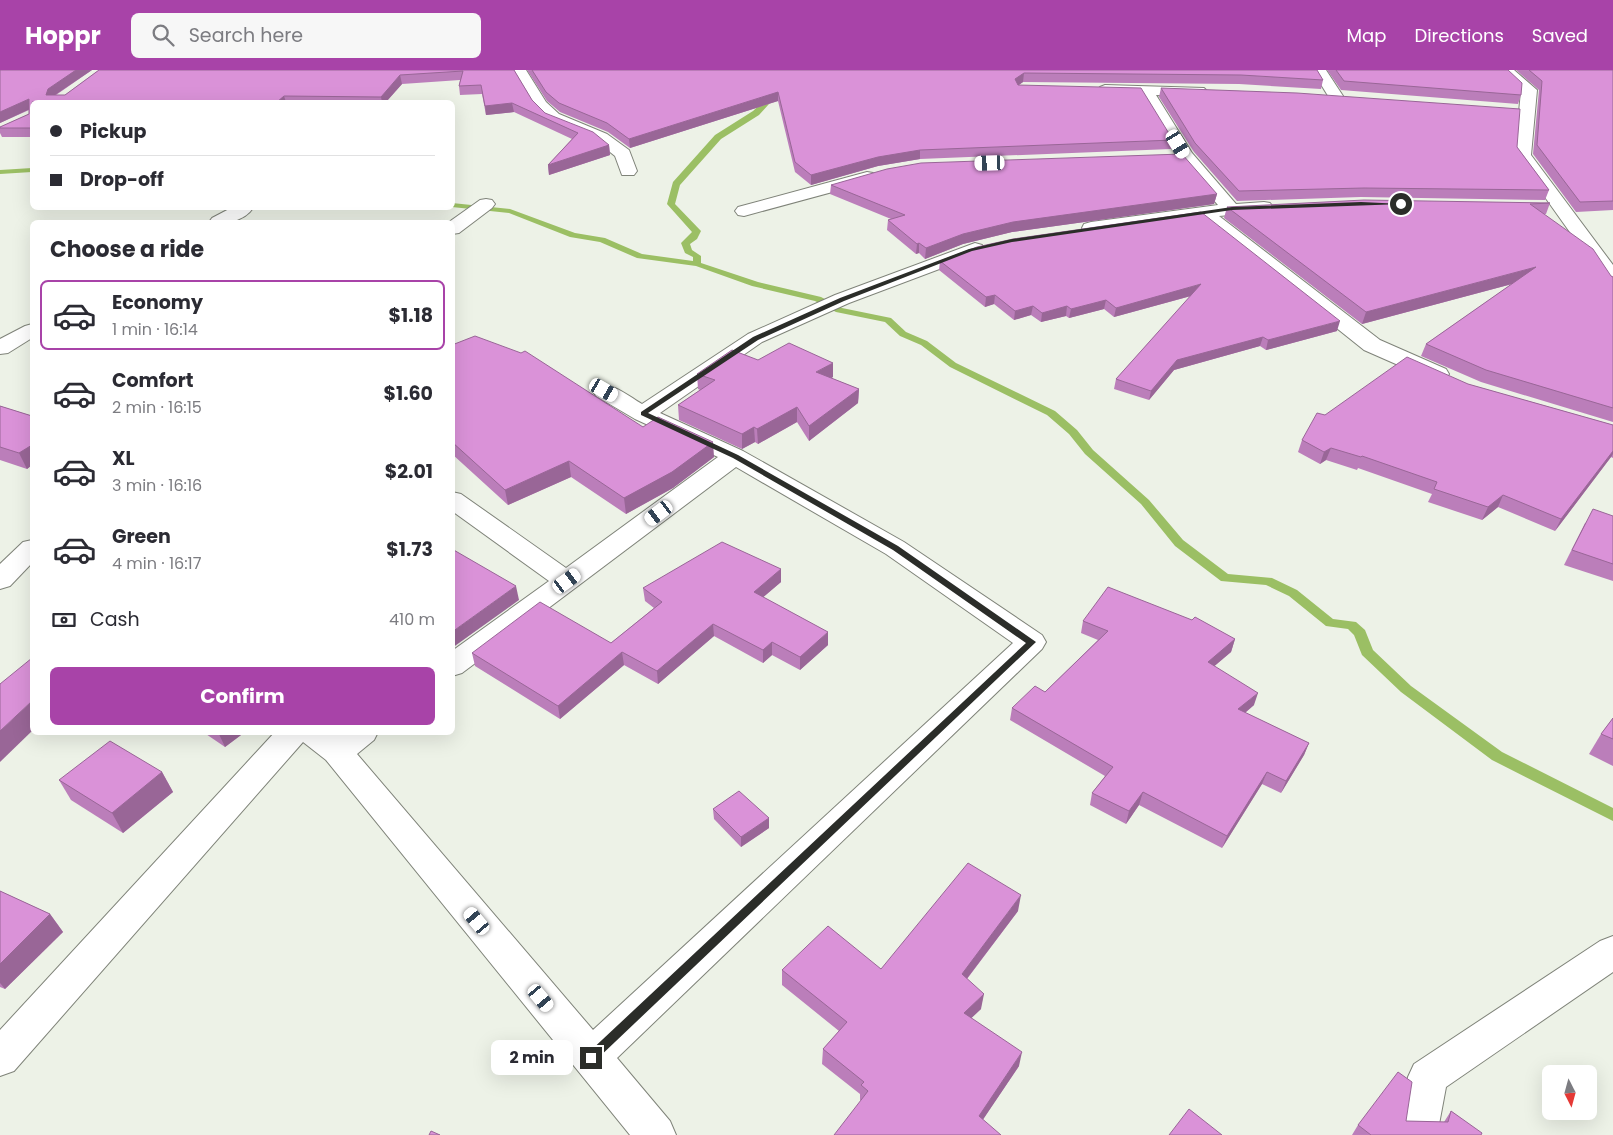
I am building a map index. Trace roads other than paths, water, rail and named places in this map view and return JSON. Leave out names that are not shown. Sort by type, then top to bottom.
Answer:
[{"type":"street","points":[[519,70],[540,105],[553,117],[601,137],[623,154],[628,171]]},
{"type":"street","points":[[1319,70],[1335,96]]},
{"type":"street","points":[[1505,70],[1529,90],[1523,155],[1613,282]]},
{"type":"street","points":[[1089,90],[1211,91]]},
{"type":"street","points":[[1146,91],[1185,156],[1232,209]]},
{"type":"street","points":[[1316,95],[1354,98]]},
{"type":"street","points":[[1508,110],[1527,112]]},
{"type":"street","points":[[1165,157],[1185,156]]},
{"type":"street","points":[[744,211],[884,172]]},
{"type":"street","points":[[1540,206],[1560,207]]},
{"type":"street","points":[[455,227],[482,207]]},
{"type":"street","points":[[1076,231],[1203,212],[1281,207]]},
{"type":"street","points":[[222,220],[240,210]]},
{"type":"street","points":[[1203,212],[1372,345],[1454,381]]},
{"type":"street","points":[[643,414],[755,338],[817,312],[842,299],[970,250],[996,244]]},
{"type":"street","points":[[0,348],[30,331]]},
{"type":"street","points":[[591,1058],[1032,642],[895,548],[735,456],[643,414],[604,390]]},
{"type":"street","points":[[455,664],[735,456]]},
{"type":"street","points":[[455,501],[567,581]]},
{"type":"street","points":[[0,1058],[291,735]]},
{"type":"street","points":[[337,739],[591,1058],[656,1135]]},
{"type":"street","points":[[1416,1135],[1428,1077],[1613,952]]},
{"type":"waterway","points":[[697,264],[697,256],[688,251],[685,243],[694,237],[697,231],[691,227],[671,204],[676,184],[718,137],[756,113],[775,94]]},
{"type":"waterway","points":[[0,172],[30,170]]},
{"type":"waterway","points":[[455,205],[510,211],[573,235],[602,240],[640,256],[697,264]]},
{"type":"waterway","points":[[697,264],[755,284],[818,299],[839,310],[888,320],[903,334],[924,343],[953,365],[1051,413],[1073,432],[1089,452],[1145,502],[1179,543],[1225,578],[1268,581],[1293,593],[1330,623],[1351,625],[1360,633],[1367,652],[1406,689],[1497,756],[1613,815]]}]
